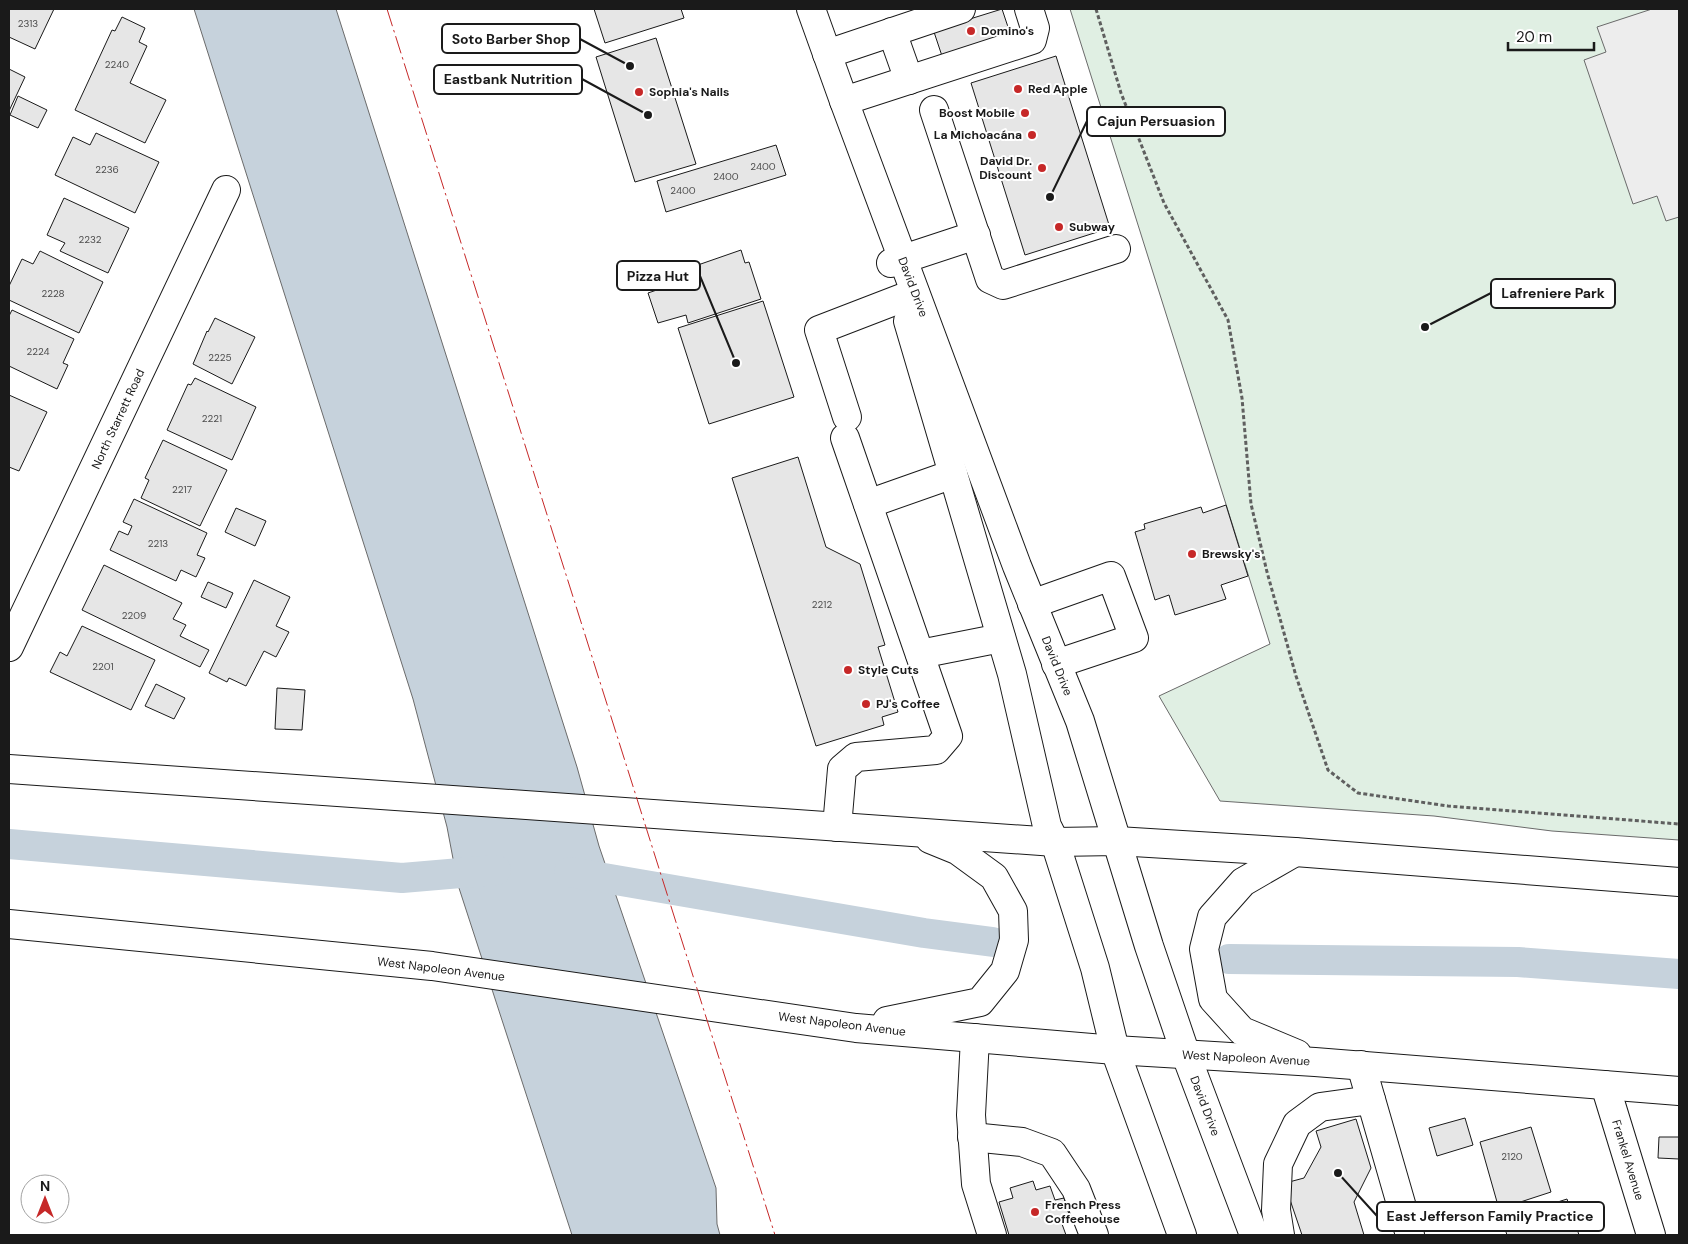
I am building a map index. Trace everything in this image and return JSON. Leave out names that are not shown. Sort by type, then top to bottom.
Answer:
[{"type":"main road","name":"David Drive","points":[[811,9],[908,296],[953,474],[1012,674],[1047,826],[1055,842],[1095,968],[1115,1050],[1176,1233]]},
{"type":"main road","points":[[827,54],[960,9]]},
{"type":"main road","points":[[844,102],[1032,40],[1034,28],[1029,9]]},
{"type":"main road","points":[[892,32],[909,80]]},
{"type":"main road","points":[[934,110],[990,279],[1003,285],[1116,248]]},
{"type":"main road","name":"North Starrett Road","points":[[9,647],[226,190]]},
{"type":"main road","points":[[897,261],[976,235]]},
{"type":"main road","name":"David Drive","points":[[908,296],[1080,721],[1149,946],[1186,1055],[1254,1235]]},
{"type":"main road","points":[[837,827],[842,769],[856,757],[936,750],[948,736],[868,504],[818,330],[908,296]]},
{"type":"main road","points":[[868,504],[953,474]]},
{"type":"main road","points":[[1032,604],[1111,576],[1134,638],[1056,664]]},
{"type":"main road","points":[[920,654],[1001,638]]},
{"type":"main road","points":[[9,768],[1055,842],[1117,841],[1295,852],[1679,882]]},
{"type":"main road","points":[[856,1028],[980,1002],[1005,970],[1014,940],[1013,911],[994,877],[957,850],[916,832]]},
{"type":"main road","points":[[1295,852],[1244,882],[1212,917],[1204,949],[1214,999],[1242,1031],[1315,1062]]},
{"type":"main road","name":"West Napoleon Avenue","points":[[9,924],[432,966],[856,1028],[1115,1050],[1361,1065],[1679,1091]]},
{"type":"main road","points":[[974,1038],[971,1115],[976,1184],[992,1235]]},
{"type":"main road","points":[[1361,1065],[1410,1235]]},
{"type":"main road","name":"Frankel Avenue","points":[[1605,1085],[1651,1235]]},
{"type":"main road","points":[[1280,1235],[1276,1210],[1278,1164],[1297,1124],[1320,1107],[1371,1100]]},
{"type":"main road","points":[[972,1137],[1022,1142],[1052,1153],[1076,1190],[1094,1235]]},
{"type":"path","points":[[1096,9],[1121,93],[1164,202],[1228,320],[1242,398],[1250,504],[1296,676],[1328,770],[1358,793],[1448,806],[1679,824]]},
{"type":"green space","points":[[1070,9],[1679,9],[1679,840],[1552,831],[1434,816],[1220,801],[1159,696],[1270,644]]},
{"type":"shaded area","points":[[194,9],[336,9],[577,767],[599,846],[716,1188],[717,1224],[720,1235],[572,1235],[458,885],[447,827],[413,699]]},
{"type":"shaded area","points":[[1652,9],[1679,9],[1679,217],[1666,221],[1657,196],[1633,204],[1584,60],[1606,52],[1597,27]]},
{"type":"building","points":[[9,9],[54,9],[35,49],[9,37]]},
{"type":"building","points":[[594,9],[681,9],[684,18],[605,43]]},
{"type":"building","name":"Domino's","points":[[1002,9],[1011,36],[944,62],[932,26],[957,23]]},
{"type":"building","points":[[122,17],[145,28],[139,42],[147,46],[130,83],[166,100],[145,143],[75,110],[112,30],[115,31]]},
{"type":"building","points":[[656,38],[696,164],[635,182],[596,57]]},
{"type":"building","points":[[1056,56],[1110,228],[1025,255],[971,83]]},
{"type":"building","points":[[9,69],[25,77],[9,111]]},
{"type":"building","points":[[18,96],[47,110],[38,128],[10,115]]},
{"type":"building","points":[[96,133],[159,162],[135,213],[55,175],[73,137],[90,145]]},
{"type":"building","points":[[776,145],[786,175],[666,212],[657,181]]},
{"type":"building","points":[[64,198],[129,228],[108,273],[60,251],[65,243],[47,235]]},
{"type":"building","points":[[741,250],[745,263],[749,262],[761,299],[688,323],[686,315],[658,323],[648,293],[677,283],[676,278],[697,271],[695,266]]},
{"type":"building","points":[[40,251],[103,282],[79,333],[9,300],[9,286],[22,259],[33,264]]},
{"type":"building","points":[[763,301],[794,397],[709,424],[678,328]]},
{"type":"building","points":[[12,310],[74,339],[63,363],[68,365],[57,389],[9,366],[9,316]]},
{"type":"building","points":[[215,318],[255,337],[232,384],[193,364],[207,331]]},
{"type":"building","points":[[195,378],[256,407],[232,460],[167,430],[188,384],[191,385]]},
{"type":"building","points":[[9,395],[47,412],[19,471],[9,467]]},
{"type":"building","points":[[163,440],[227,470],[200,526],[141,498],[149,480],[145,478]]},
{"type":"building","points":[[798,457],[826,547],[860,564],[885,645],[878,647],[898,712],[882,717],[884,725],[816,746],[732,478]]},
{"type":"building","points":[[134,499],[207,533],[197,555],[205,558],[196,577],[181,570],[176,581],[110,550],[119,531],[128,535],[132,526],[123,522]]},
{"type":"building","name":"Brewsky's","points":[[1226,505],[1248,576],[1221,585],[1226,599],[1175,615],[1169,595],[1155,600],[1135,532],[1145,529],[1144,524],[1201,507],[1203,513]]},
{"type":"building","points":[[236,508],[266,521],[255,546],[225,532]]},
{"type":"building","points":[[104,565],[182,603],[173,619],[186,625],[180,636],[209,650],[200,667],[82,610]]},
{"type":"building","points":[[254,580],[290,597],[276,626],[289,632],[276,657],[264,651],[246,686],[229,678],[227,682],[209,673]]},
{"type":"building","points":[[208,582],[233,593],[226,608],[201,597]]},
{"type":"building","points":[[82,626],[155,660],[131,710],[50,672],[60,652],[67,656]]},
{"type":"building","points":[[156,684],[185,698],[174,719],[145,706]]},
{"type":"building","points":[[277,688],[305,690],[302,730],[275,729]]},
{"type":"building","points":[[1465,1118],[1473,1145],[1437,1156],[1429,1128]]},
{"type":"building","points":[[1356,1119],[1371,1168],[1354,1202],[1364,1235],[1302,1235],[1286,1188],[1289,1182],[1304,1178],[1321,1147],[1316,1131]]},
{"type":"building","points":[[1531,1127],[1551,1192],[1499,1209],[1480,1142]]},
{"type":"building","points":[[1659,1137],[1679,1137],[1679,1159],[1658,1158]]},
{"type":"building","name":"French Press Coffeehouse","points":[[1033,1181],[1036,1190],[1050,1186],[1055,1200],[1064,1198],[1071,1221],[1062,1224],[1066,1235],[1009,1235],[999,1202],[1013,1198],[1010,1188]]},
{"type":"building","points":[[1567,1199],[1579,1235],[1507,1235],[1502,1220]]},
{"type":"waterway","points":[[9,844],[402,878],[496,870]]},
{"type":"waterway","points":[[569,872],[924,933],[993,942]]},
{"type":"waterway","points":[[1229,959],[1518,962],[1679,974]]},
{"type":"power","points":[[387,9],[775,1235]]},
{"type":"place","name":"Domino's","points":[[971,31]]},
{"type":"place","name":"Soto Barber Shop","points":[[630,66]]},
{"type":"place","name":"Red Apple","points":[[1018,89]]},
{"type":"place","name":"Sophia's Nails","points":[[639,92]]},
{"type":"place","name":"Boost Mobile","points":[[1025,113]]},
{"type":"place","name":"Eastbank Nutrition","points":[[648,115]]},
{"type":"place","name":"La Michoacána","points":[[1032,135]]},
{"type":"place","name":"David Dr. Discount","points":[[1042,168]]},
{"type":"place","name":"Cajun Persuasion","points":[[1050,197]]},
{"type":"place","name":"Subway","points":[[1059,227]]},
{"type":"place","name":"Lafreniere Park","points":[[1425,327]]},
{"type":"place","name":"Pizza Hut","points":[[736,363]]},
{"type":"place","name":"Brewsky's","points":[[1192,554]]},
{"type":"place","name":"Style Cuts","points":[[848,670]]},
{"type":"place","name":"PJ's Coffee","points":[[866,704]]},
{"type":"place","name":"East Jefferson Family Practice","points":[[1338,1173]]},
{"type":"place","name":"French Press Coffeehouse","points":[[1035,1212]]}]
